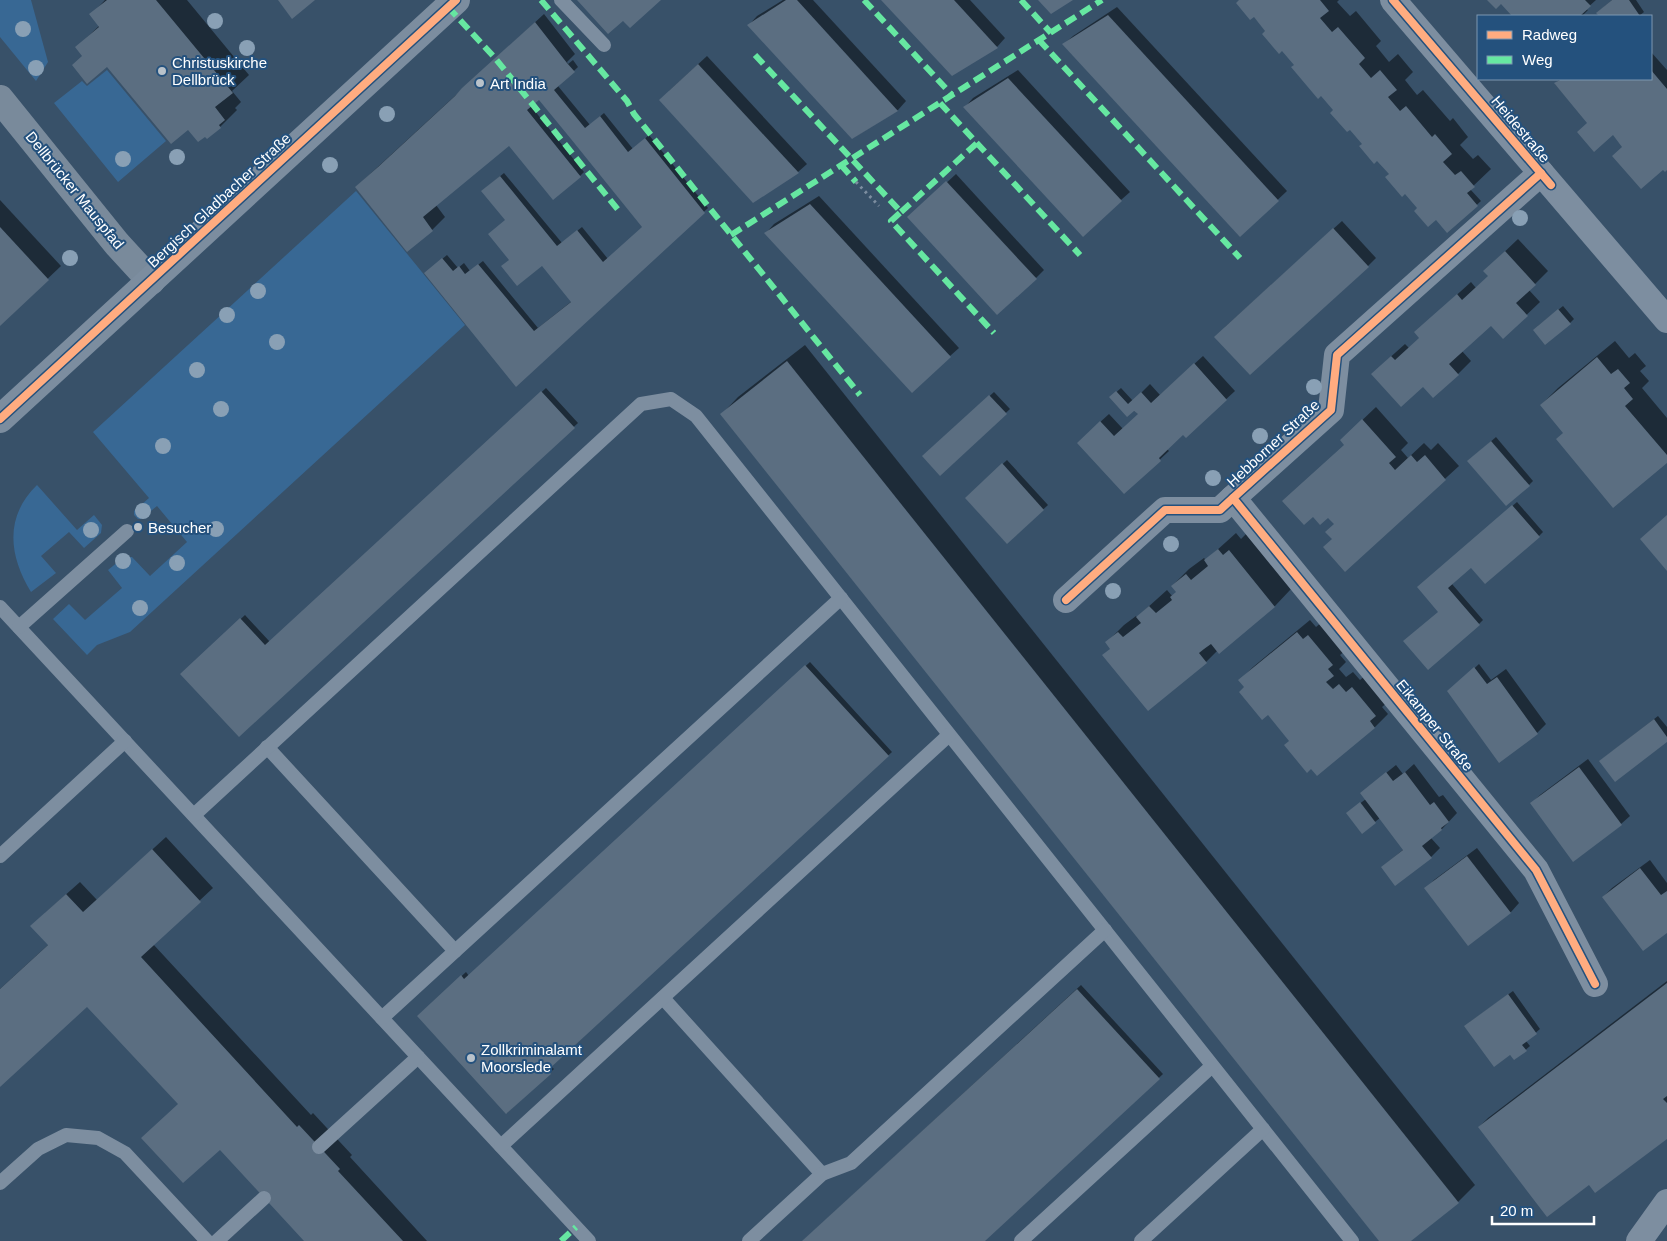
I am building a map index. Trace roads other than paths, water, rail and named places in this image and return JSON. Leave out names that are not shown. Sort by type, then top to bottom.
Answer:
[{"type":"main road","name":"Bergisch Gladbacher Straße","points":[[0,419],[452,1]]},
{"type":"main road","name":"Dellbrücker Mauspfad","points":[[0,99],[117,244],[151,281]]},
{"type":"street","name":"Heidestraße","points":[[1393,0],[1667,320]]},
{"type":"street","name":"Hebborner Straße","points":[[1066,600],[1165,510],[1220,510],[1331,410],[1337,356],[1541,173]]},
{"type":"street","name":"Eikamper Straße","points":[[1233,498],[1536,870],[1595,984]]},
{"type":"street","points":[[1639,1241],[1667,1202]]},
{"type":"lane","points":[[561,0],[604,45]]},
{"type":"lane","points":[[194,815],[641,404],[671,399],[696,416],[1352,1241]]},
{"type":"lane","points":[[18,626],[127,530]]},
{"type":"lane","points":[[382,1018],[841,598]]},
{"type":"lane","points":[[0,606],[589,1241]]},
{"type":"lane","points":[[501,1146],[949,735]]},
{"type":"lane","points":[[0,856],[125,741]]},
{"type":"lane","points":[[267,747],[455,951]]},
{"type":"lane","points":[[749,1241],[822,1174],[851,1163],[1105,930]]},
{"type":"lane","points":[[663,998],[822,1174]]},
{"type":"lane","points":[[319,1147],[418,1057]]},
{"type":"lane","points":[[1021,1241],[1212,1066]]},
{"type":"lane","points":[[1141,1241],[1263,1129]]},
{"type":"lane","points":[[0,1184],[38,1149],[66,1135],[98,1138],[125,1153],[207,1241]]},
{"type":"lane","points":[[217,1241],[264,1198]]},
{"type":"place","name":"Christuskirche Dellbrück","points":[[162,71]]},
{"type":"place","name":"Art India","points":[[480,83]]},
{"type":"place","name":"Besucher","points":[[138,527]]},
{"type":"place","name":"Zollkriminalamt Moorslede","points":[[471,1058]]}]
